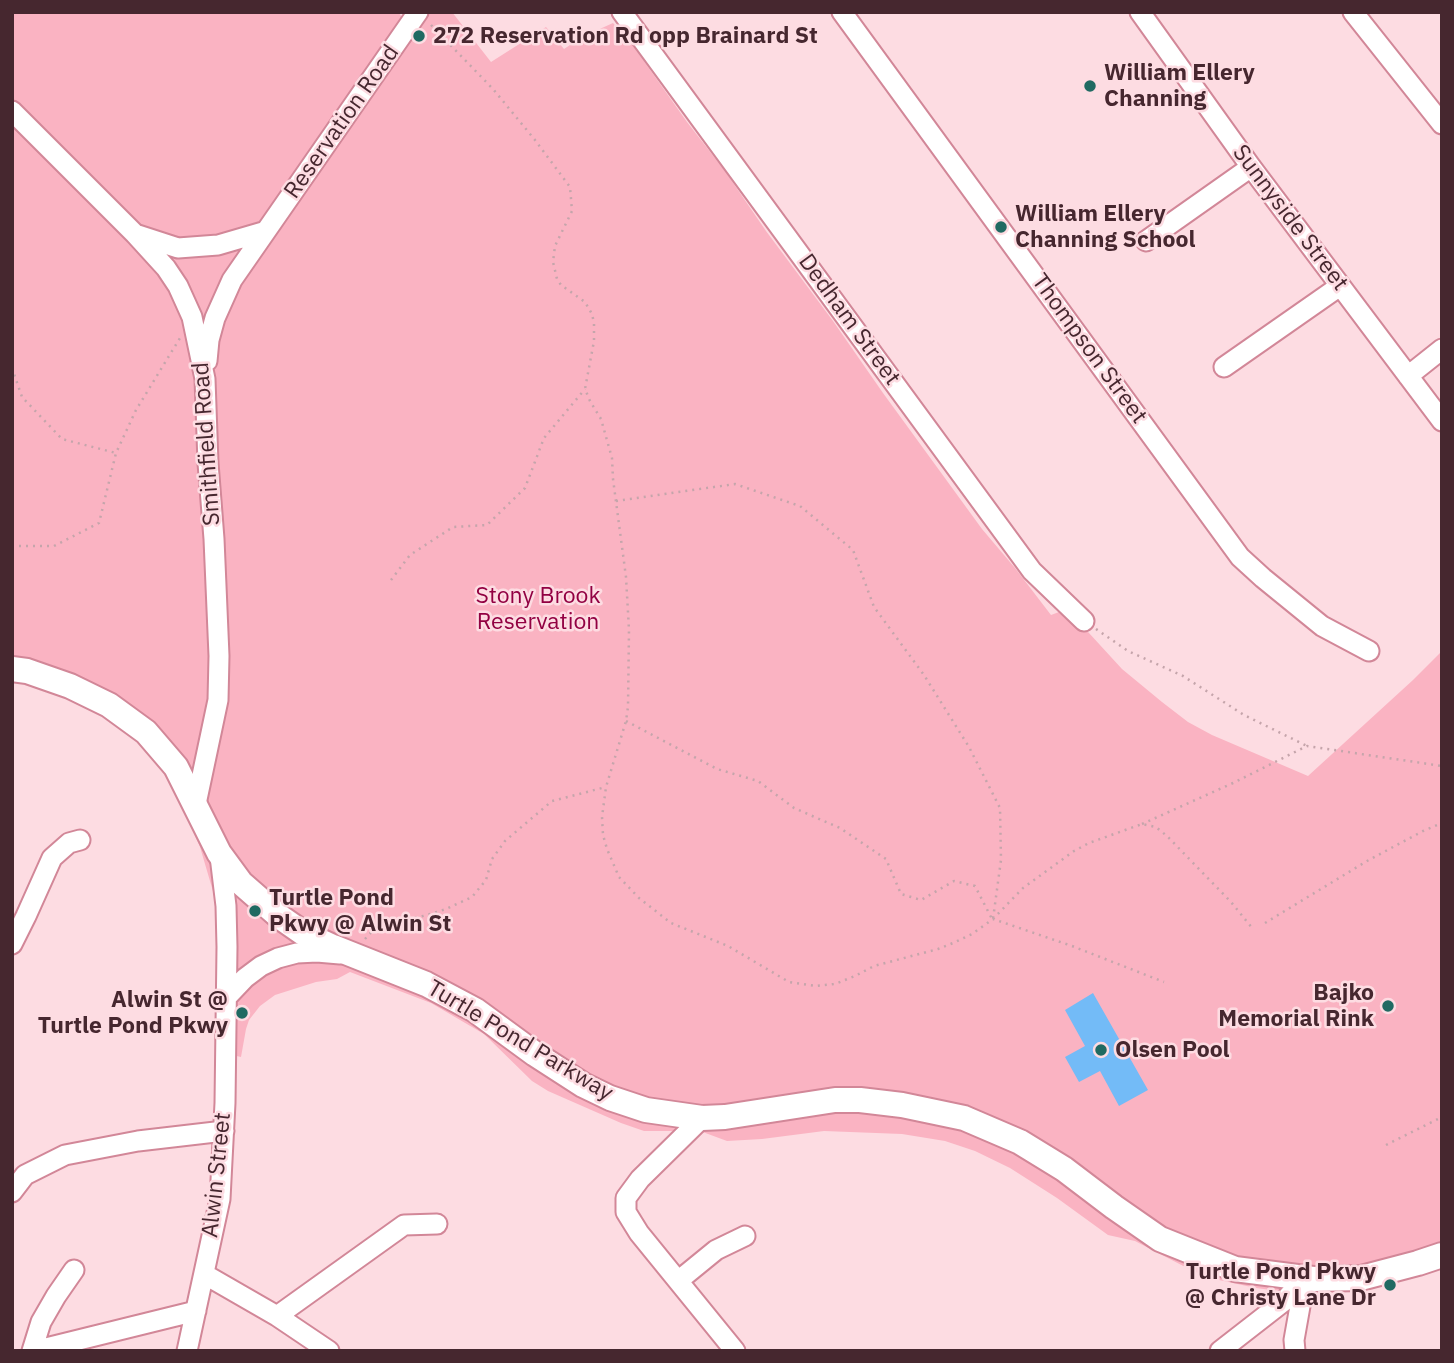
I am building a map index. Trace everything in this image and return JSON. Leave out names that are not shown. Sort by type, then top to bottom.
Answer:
[{"type":"main road","name":"Turtle Pond Parkway","points":[[12,669],[27,671],[70,686],[109,705],[146,732],[176,767],[219,853],[241,883],[303,933],[350,955],[426,984],[475,1010],[535,1054],[583,1085],[610,1098],[646,1110],[702,1118],[835,1100],[902,1105],[964,1118],[1020,1142],[1064,1169],[1160,1239],[1235,1269],[1305,1278],[1361,1278],[1442,1255]]},
{"type":"street","name":"Dedham Street","points":[[622,12],[1032,571],[1084,621]]},
{"type":"street","name":"Sunnyside Street","points":[[1140,12],[1251,167],[1442,421]]},
{"type":"street","points":[[1353,12],[1442,124]]},
{"type":"street","name":"Thompson Street","points":[[844,13],[1240,557],[1322,626],[1369,651]]},
{"type":"street","name":"Reservation Road","points":[[205,379],[209,340],[215,318],[232,280],[422,16]]},
{"type":"street","name":"Smithfield Road","points":[[12,111],[166,268],[178,286],[192,317],[205,379],[219,656],[218,700],[196,804]]},
{"type":"street","points":[[1146,240],[1251,167]]},
{"type":"street","points":[[135,234],[178,248],[218,245],[266,231]]},
{"type":"street","points":[[1224,367],[1340,286]]},
{"type":"street","points":[[1408,376],[1442,349]]},
{"type":"street","points":[[12,944],[52,858],[69,843],[80,839]]},
{"type":"street","name":"Alwin Street","points":[[187,1351],[220,1199],[224,1131],[226,906],[219,853]]},
{"type":"street","points":[[226,998],[245,978],[278,958],[317,952],[350,955]]},
{"type":"street","points":[[702,1118],[640,1179],[626,1198],[625,1212],[735,1351]]},
{"type":"street","points":[[12,1192],[18,1171],[65,1155],[138,1141],[224,1131]]},
{"type":"street","points":[[278,1316],[404,1225],[437,1224]]},
{"type":"street","points":[[678,1281],[716,1250],[745,1236]]},
{"type":"street","points":[[74,1270],[41,1322],[33,1351],[196,1311]]},
{"type":"street","points":[[204,1274],[278,1316],[329,1351]]},
{"type":"street","points":[[1220,1351],[1283,1302],[1305,1278]]},
{"type":"street","points":[[1295,1351],[1294,1340],[1305,1278]]},
{"type":"path","points":[[422,16],[493,89],[536,140],[570,187],[572,211],[555,246],[553,262],[561,285],[585,302],[592,314],[595,329],[586,389],[601,419],[612,458],[629,630],[628,707],[606,787],[602,817],[603,835],[612,863],[620,877],[628,888],[659,915],[671,923],[736,950],[789,982],[816,986],[835,984],[874,966],[946,946],[972,934],[993,919],[1023,888],[1074,851],[1233,783],[1307,746]]},
{"type":"path","points":[[12,546],[54,546],[99,523],[116,453],[136,410],[192,317]]},
{"type":"path","points":[[12,368],[22,397],[62,439],[116,453]]},
{"type":"path","points":[[391,580],[410,555],[453,527],[487,525],[524,488],[544,438],[586,389]]},
{"type":"path","points":[[616,501],[735,484],[800,506],[853,550],[874,607],[924,675],[963,737],[1000,808],[1001,860],[993,919]]},
{"type":"path","points":[[1084,621],[1128,651],[1183,676],[1244,715],[1307,746],[1442,766]]},
{"type":"path","points":[[626,721],[717,769],[758,781],[794,808],[840,828],[886,859],[901,894],[921,900],[954,881],[975,886],[993,919],[1164,982]]},
{"type":"path","points":[[350,955],[375,928],[446,909],[472,897],[486,880],[492,859],[505,841],[552,801],[606,787]]},
{"type":"path","points":[[1265,922],[1367,862],[1442,823]]},
{"type":"path","points":[[1142,824],[1156,827],[1167,836],[1254,929]]},
{"type":"path","points":[[1386,1145],[1442,1117]]},
{"type":"green space","name":"Stony Brook Reservation","points":[[12,12],[398,12],[402,17],[424,12],[452,12],[491,62],[546,27],[564,49],[582,37],[613,23],[634,47],[725,171],[982,529],[1051,615],[1067,609],[1122,669],[1188,722],[1308,776],[1442,651],[1442,1268],[1377,1287],[1339,1292],[1293,1293],[1256,1288],[1193,1271],[1135,1241],[1108,1235],[1010,1168],[975,1151],[945,1141],[902,1134],[824,1131],[727,1141],[700,1131],[644,1131],[548,1091],[532,1081],[484,1034],[431,1003],[350,972],[337,979],[316,982],[275,995],[260,1006],[249,1020],[241,1057],[219,1052],[222,947],[215,898],[200,847],[177,796],[152,754],[124,722],[12,665]]},
{"type":"water","points":[[1093,993],[1148,1090],[1119,1106],[1100,1071],[1079,1082],[1065,1057],[1085,1046],[1065,1010]]},
{"type":"place","name":"272 Reservation Rd opp Brainard St","points":[[419,36]]},
{"type":"place","name":"William Ellery Channing","points":[[1090,86]]},
{"type":"place","name":"William Ellery Channing School","points":[[1001,227]]},
{"type":"place","name":"Turtle Pond Pkwy @ Alwin St","points":[[255,911]]},
{"type":"place","name":"Bajko Memorial Rink","points":[[1388,1006]]},
{"type":"place","name":"Alwin St @ Turtle Pond Pkwy","points":[[242,1013]]},
{"type":"place","name":"Olsen Pool","points":[[1101,1050]]},
{"type":"place","name":"Turtle Pond Pkwy @ Christy Lane Dr","points":[[1390,1285]]}]
